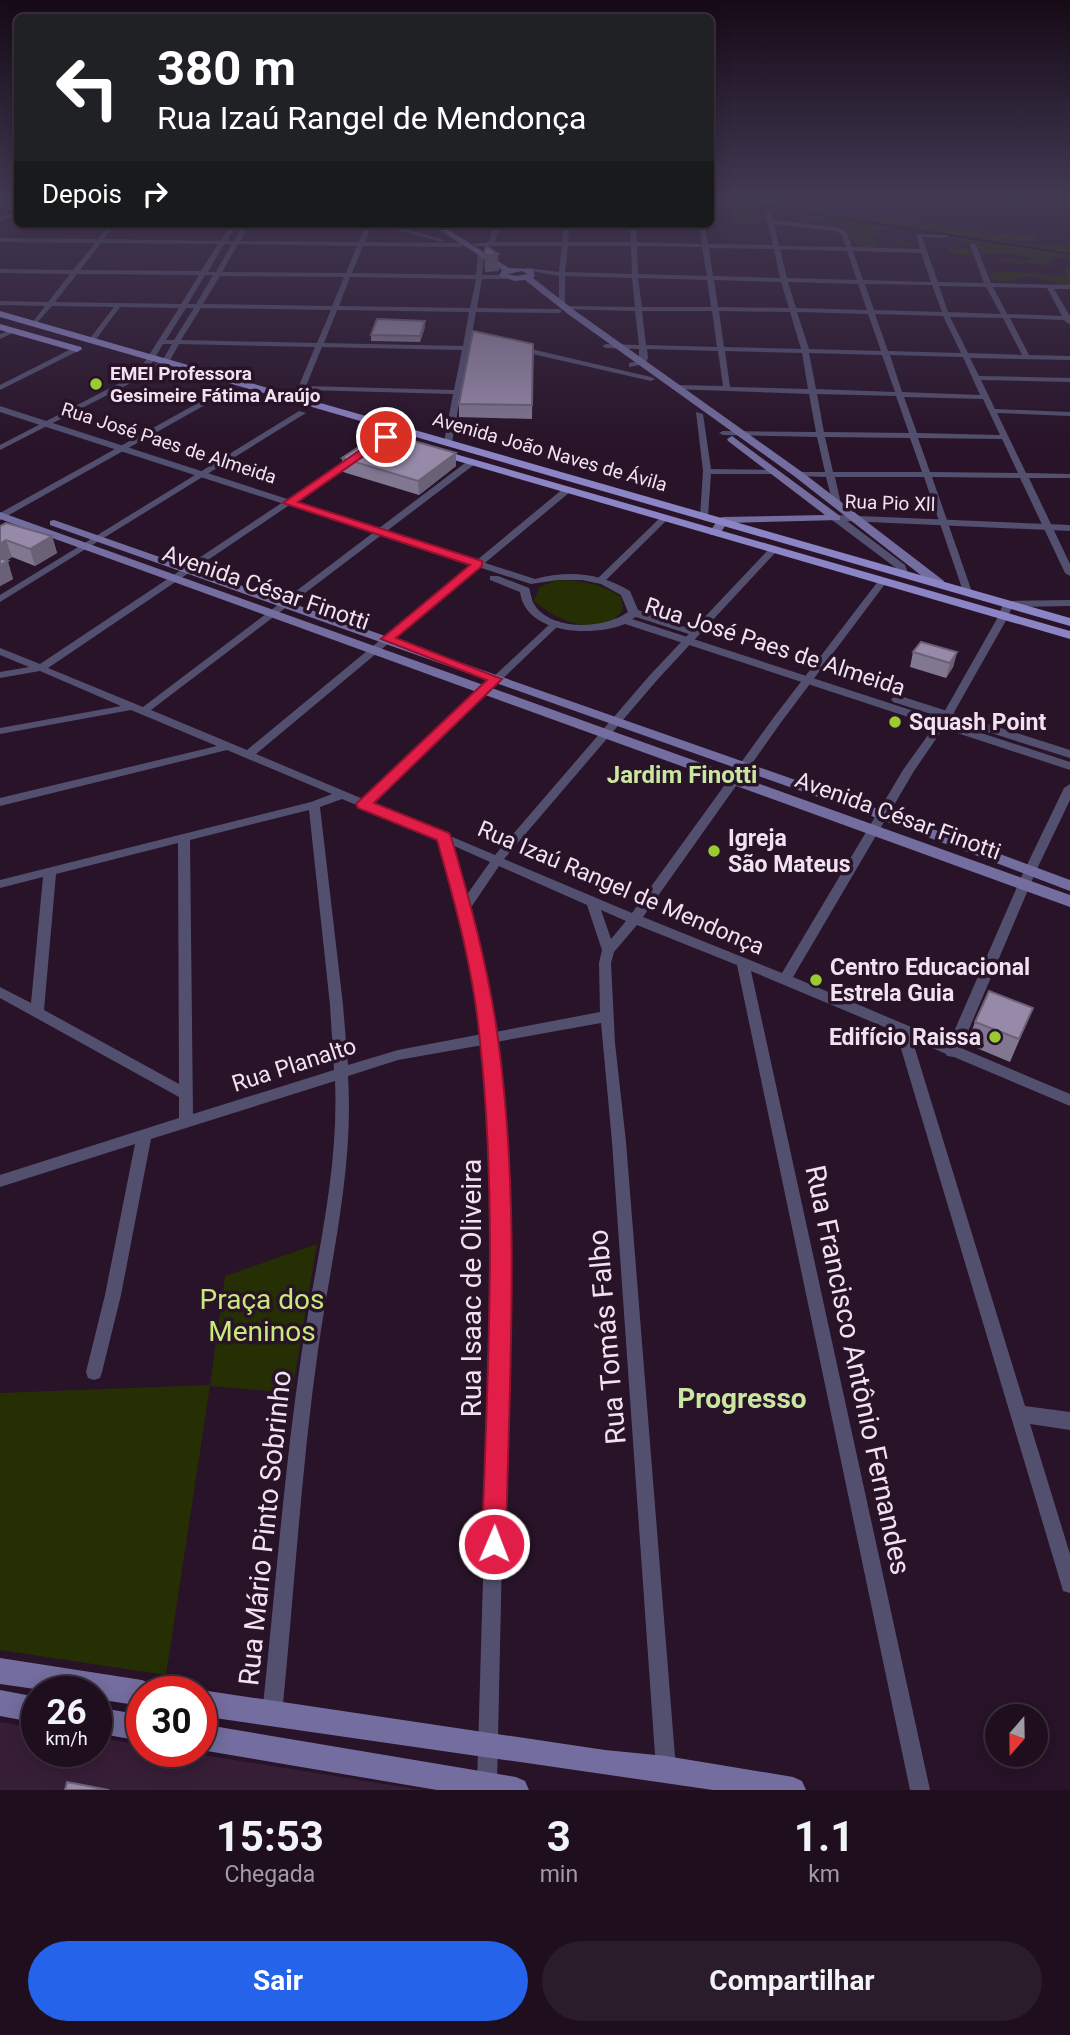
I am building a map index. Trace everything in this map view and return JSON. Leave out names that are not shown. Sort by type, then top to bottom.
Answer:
[{"type":"main road","points":[[517,283],[619,345],[651,379],[836,518]]},
{"type":"main road","points":[[537,283],[606,346],[676,387],[741,433],[940,583]]},
{"type":"main road","name":"Avenida João Naves de Ávila","points":[[0,314],[92,341],[145,365],[226,391],[772,551],[882,582],[1070,622]]},
{"type":"main road","points":[[0,327],[83,351]]},
{"type":"main road","name":"Avenida João Naves de Ávila","points":[[145,365],[165,362],[940,583],[1070,635]]},
{"type":"main road","name":"Avenida César Finotti","points":[[3,512],[188,570],[387,639],[496,679],[735,780],[873,829],[1027,878],[1070,886]]},
{"type":"main road","name":"Rua Pio Xll","points":[[723,520],[836,518]]},
{"type":"main road","points":[[715,533],[723,520]]},
{"type":"main road","name":"Avenida César Finotti","points":[[94,542],[175,579],[484,690],[744,767],[882,816],[1027,878],[1070,901]]},
{"type":"main road","points":[[0,1671],[126,1691]]},
{"type":"main road","points":[[0,1703],[21,1707]]},
{"type":"main road","points":[[217,1705],[605,1763],[666,1769],[793,1790]]},
{"type":"main road","points":[[217,1740],[516,1790]]},
{"type":"street","points":[[35,323],[67,283]]},
{"type":"street","points":[[0,448],[43,427],[145,365],[186,306],[198,283]]},
{"type":"street","points":[[165,362],[212,283]]},
{"type":"street","points":[[297,400],[345,283]]},
{"type":"street","points":[[448,442],[478,283]]},
{"type":"street","points":[[562,283],[562,308]]},
{"type":"street","points":[[636,283],[643,345],[637,364]]},
{"type":"street","points":[[710,283],[723,347],[727,389]]},
{"type":"street","points":[[784,283],[805,349],[820,433],[837,504]]},
{"type":"street","points":[[860,283],[967,592]]},
{"type":"street","points":[[917,283],[1070,287]]},
{"type":"street","points":[[935,283],[963,353],[987,397],[1003,436],[1070,573]]},
{"type":"street","points":[[988,284],[1027,357]]},
{"type":"street","points":[[1049,286],[1069,320]]},
{"type":"street","points":[[194,289],[208,289]]},
{"type":"street","points":[[0,303],[472,310],[793,310],[1069,320]]},
{"type":"street","points":[[92,341],[119,304]]},
{"type":"street","points":[[0,337],[14,331]]},
{"type":"street","points":[[467,337],[476,339]]},
{"type":"street","points":[[162,342],[465,348]]},
{"type":"street","points":[[506,346],[651,379]]},
{"type":"street","points":[[606,346],[963,353],[1070,358]]},
{"type":"street","points":[[0,388],[83,351]]},
{"type":"street","points":[[976,378],[1070,380]]},
{"type":"street","points":[[676,387],[987,397]]},
{"type":"street","points":[[302,388],[457,392]]},
{"type":"street","points":[[3,512],[226,391]]},
{"type":"street","name":"Rua José Paes de Almeida","points":[[0,409],[43,427]]},
{"type":"street","points":[[993,411],[1067,414],[1070,424]]},
{"type":"street","points":[[0,599],[302,413]]},
{"type":"street","points":[[699,414],[707,471],[704,516]]},
{"type":"street","name":"Rua José Paes de Almeida","points":[[0,417],[43,427],[474,567],[535,582],[564,575],[600,580],[626,593],[630,617]]},
{"type":"street","points":[[723,433],[1003,436]]},
{"type":"street","points":[[0,675],[41,668],[364,452]]},
{"type":"street","points":[[144,711],[472,462]]},
{"type":"street","points":[[707,471],[775,472]]},
{"type":"street","points":[[798,474],[1070,476]]},
{"type":"street","points":[[248,755],[567,489]]},
{"type":"street","points":[[836,518],[901,567],[903,573]]},
{"type":"street","name":"Rua Pio Xll","points":[[836,518],[1070,528]]},
{"type":"street","points":[[600,580],[665,519]]},
{"type":"street","points":[[464,908],[506,847],[609,727],[772,551]]},
{"type":"street","name":"Rua José Paes de Almeida","points":[[474,567],[525,590],[524,596],[529,607],[556,623],[595,631],[630,617],[944,719],[1070,766]]},
{"type":"street","points":[[525,590],[535,582]]},
{"type":"street","points":[[608,950],[634,920],[882,582]]},
{"type":"street","points":[[785,979],[873,829],[944,719],[1005,610],[1070,603]]},
{"type":"street","points":[[364,804],[556,623]]},
{"type":"street","name":"Rua Izaú Rangel de Mendonça","points":[[0,651],[444,837],[634,920],[785,979],[1070,1100]]},
{"type":"street","points":[[0,731],[131,707]]},
{"type":"street","name":"Rua José Paes de Almeida","points":[[944,719],[1070,754]]},
{"type":"street","points":[[0,802],[227,746]]},
{"type":"street","points":[[952,1052],[1027,878],[1070,788]]},
{"type":"street","points":[[0,884],[313,805],[341,795]]},
{"type":"street","name":"Rua Mário Pinto Sobrinho","points":[[272,1714],[300,1435],[341,1158],[341,1072],[313,805]]},
{"type":"street","points":[[184,837],[187,1122]]},
{"type":"street","name":"Rua Isaac de Oliveira","points":[[444,837],[464,908],[489,1039],[499,1155],[502,1236],[487,1784]]},
{"type":"street","points":[[37,1011],[50,871]]},
{"type":"street","name":"Rua Tomás Falbo","points":[[592,902],[608,950],[605,962],[608,1043],[619,1142],[666,1769]]},
{"type":"street","name":"Rua Francisco Antônio Fernandes","points":[[743,962],[920,1790]]},
{"type":"street","points":[[0,992],[185,1094]]},
{"type":"street","name":"Rua Planalto","points":[[0,1181],[398,1055],[608,1016]]},
{"type":"street","points":[[902,1030],[1070,1584]]},
{"type":"street","points":[[94,1371],[113,1295],[144,1136]]},
{"type":"street","points":[[1018,1414],[1070,1421]]},
{"type":"shaded area","points":[[0,1722],[21,1725],[21,1767],[112,1767],[112,1740],[126,1742],[126,1767],[217,1767],[217,1757],[422,1790],[0,1790]]},
{"type":"green space","points":[[558,580],[583,582],[606,589],[621,597],[623,609],[614,619],[592,626],[554,615],[534,601],[539,587]]},
{"type":"green space","name":"Praça dos Meninos","points":[[317,1244],[292,1393],[210,1386],[166,1675],[0,1650],[0,1393],[210,1385],[225,1276]]},
{"type":"building","points":[[377,319],[425,321],[420,336],[371,335]]},
{"type":"building","points":[[473,331],[533,344],[532,405],[459,404]]},
{"type":"building","points":[[382,432],[456,453],[418,481],[342,458]]},
{"type":"building","points":[[6,523],[52,536],[30,549],[6,540],[0,544],[0,526]]},
{"type":"building","points":[[921,642],[957,652],[950,663],[913,652]]},
{"type":"building","points":[[989,991],[1033,1008],[1019,1039],[975,1022]]},
{"type":"building","points":[[67,1782],[109,1790],[65,1790]]},
{"type":"place","name":"EMEI Professora Gesimeire Fátima Araújo","points":[[96,384]]},
{"type":"place","name":"Squash Point","points":[[895,722]]},
{"type":"place","name":"Igreja São Mateus","points":[[714,851]]},
{"type":"place","name":"Centro Educacional Estrela Guia","points":[[816,980]]},
{"type":"place","name":"Edifício Raissa","points":[[995,1037]]},
{"type":"district","name":"Jardim Finotti","points":[[682,775]]},
{"type":"district","name":"Progresso","points":[[742,1398]]},
{"type":"route","points":[[386,437],[289,503],[478,564],[387,639],[496,679],[364,804],[444,837],[464,908],[480,986],[489,1039],[499,1155],[502,1236],[494,1544]]}]
